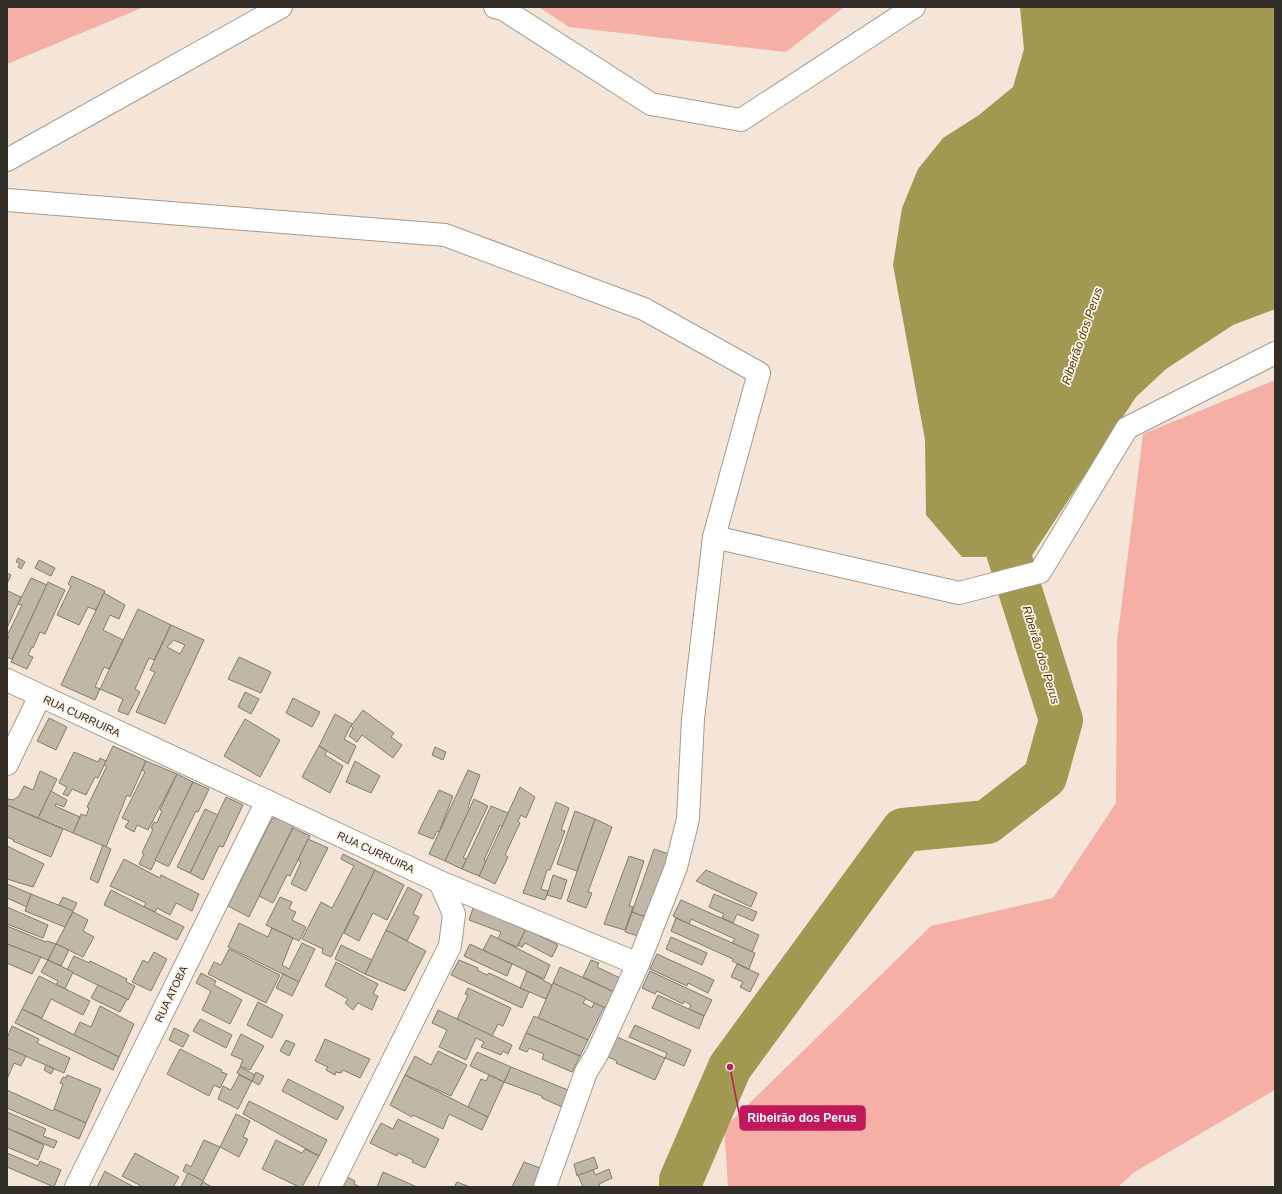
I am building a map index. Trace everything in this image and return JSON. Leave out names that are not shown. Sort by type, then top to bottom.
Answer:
[{"type":"street","points":[[7,160],[281,7]]},
{"type":"street","points":[[495,7],[502,9],[651,104],[741,120],[914,7]]},
{"type":"street","points":[[7,200],[445,235],[644,309],[759,373],[714,537],[693,719],[688,819],[676,867],[638,964],[597,1054],[586,1072],[551,1182]]},
{"type":"street","points":[[714,537],[959,593],[1040,572],[1127,428],[1275,353]]},
{"type":"street","name":"RUA CURRUIRA","points":[[7,680],[440,882],[638,964]]},
{"type":"street","points":[[7,764],[40,696]]},
{"type":"street","name":"RUA ATOBA","points":[[76,1187],[267,800]]},
{"type":"street","points":[[330,1187],[450,946],[454,914],[440,882]]},
{"type":"shaded area","points":[[7,7],[144,7],[7,64]]},
{"type":"shaded area","points":[[539,7],[844,7],[786,52],[569,27]]},
{"type":"shaded area","points":[[1275,380],[1275,1090],[1133,1173],[1118,1187],[728,1187],[724,1128],[931,926],[1053,898],[1116,803],[1117,641],[1143,434]]},
{"type":"water","points":[[1020,7],[1275,7],[1275,309],[1233,325],[1166,369],[1136,397],[1031,557],[962,557],[926,515],[925,440],[893,265],[902,208],[918,169],[943,138],[979,115],[1013,87],[1024,49]]},
{"type":"building","points":[[18,558],[25,562],[21,569],[18,567],[20,563],[16,562]]},
{"type":"building","points":[[39,560],[55,568],[51,576],[35,568]]},
{"type":"building","points":[[7,573],[11,575],[7,584]]},
{"type":"building","points":[[72,576],[105,591],[96,610],[88,607],[79,625],[57,615],[71,586],[68,584]]},
{"type":"building","points":[[31,578],[47,585],[12,659],[7,657],[7,640],[9,637],[7,636],[22,605],[18,604]]},
{"type":"building","points":[[48,582],[65,590],[45,634],[40,632],[28,655],[33,657],[27,669],[11,662]]},
{"type":"building","points":[[8,591],[21,597],[7,628],[7,592]]},
{"type":"building","points":[[104,593],[125,605],[119,619],[110,615],[103,630],[123,640],[109,669],[104,667],[95,687],[100,689],[95,700],[61,685]]},
{"type":"building","points":[[138,609],[171,625],[154,660],[149,658],[135,689],[140,692],[128,715],[118,711],[123,699],[100,689]]},
{"type":"building","points":[[171,625],[204,640],[165,724],[136,712],[155,672],[150,670]],"holes":[[[174,640],[185,645],[180,654],[167,647]]]},
{"type":"building","points":[[239,657],[271,672],[261,693],[228,679]]},
{"type":"building","points":[[245,692],[259,699],[251,714],[238,707]]},
{"type":"building","points":[[293,698],[320,712],[312,727],[286,713]]},
{"type":"building","points":[[363,710],[394,733],[391,737],[402,745],[393,758],[362,735],[357,742],[349,736],[353,728],[351,726]]},
{"type":"building","points":[[335,714],[352,724],[344,739],[356,746],[348,764],[319,746]]},
{"type":"building","points":[[49,718],[67,727],[56,750],[37,741]]},
{"type":"building","points":[[245,719],[280,740],[260,777],[224,756]]},
{"type":"building","points":[[113,746],[146,761],[130,797],[127,795],[106,847],[73,833],[81,814],[86,816],[89,808],[87,807],[107,766],[104,765]]},
{"type":"building","points":[[319,746],[327,751],[325,755],[343,766],[330,793],[302,777]]},
{"type":"building","points":[[435,747],[446,752],[443,760],[432,755]]},
{"type":"building","points":[[74,752],[98,762],[100,758],[106,761],[98,778],[95,777],[86,795],[72,789],[68,796],[63,794],[67,787],[59,783]]},
{"type":"building","points":[[146,761],[177,774],[148,830],[137,825],[134,832],[125,827],[129,821],[122,818],[145,772],[142,770]]},
{"type":"building","points":[[355,761],[380,776],[371,793],[346,782]]},
{"type":"building","points":[[468,770],[480,775],[468,807],[470,809],[445,861],[429,854]]},
{"type":"building","points":[[40,771],[57,779],[38,818],[7,805],[8,799],[13,800],[19,796],[24,786],[33,790]]},
{"type":"building","points":[[177,774],[193,782],[151,870],[139,864],[144,854],[142,853],[153,829],[151,828],[154,822],[157,823],[162,811],[160,810]]},
{"type":"building","points":[[193,782],[209,789],[198,812],[196,811],[169,866],[167,866],[155,860]]},
{"type":"building","points":[[520,787],[535,797],[526,818],[521,815],[518,821],[520,823],[505,855],[508,857],[495,884],[479,876]]},
{"type":"building","points":[[439,790],[453,796],[439,832],[437,831],[433,839],[418,833]]},
{"type":"building","points":[[51,791],[67,800],[64,807],[56,804],[55,806],[80,817],[73,833],[38,818]]},
{"type":"building","points":[[226,797],[243,805],[223,847],[219,846],[203,880],[190,873]]},
{"type":"building","points":[[474,799],[488,806],[463,858],[467,859],[462,869],[445,861]]},
{"type":"building","points":[[556,802],[569,808],[561,830],[565,831],[550,870],[547,870],[541,889],[548,891],[545,900],[523,893]]},
{"type":"building","points":[[7,805],[63,829],[51,857],[7,837]]},
{"type":"building","points":[[491,806],[508,813],[502,827],[500,825],[484,860],[486,861],[479,876],[462,869]]},
{"type":"building","points":[[205,809],[218,815],[190,873],[177,867]]},
{"type":"building","points":[[575,811],[595,819],[577,871],[557,864]]},
{"type":"building","points":[[279,816],[295,823],[249,917],[228,906],[272,819]]},
{"type":"building","points":[[595,819],[612,827],[588,892],[592,893],[586,908],[567,901]]},
{"type":"building","points":[[293,828],[310,836],[290,876],[287,875],[273,903],[259,896]]},
{"type":"building","points":[[308,839],[328,848],[306,891],[291,884],[301,862],[298,860]]},
{"type":"building","points":[[103,845],[111,849],[98,883],[90,879]]},
{"type":"building","points":[[7,846],[44,864],[33,887],[7,879]]},
{"type":"building","points":[[654,849],[669,854],[648,918],[632,912]]},
{"type":"building","points":[[343,854],[375,870],[331,957],[322,953],[323,949],[302,939],[321,902],[332,908],[354,866],[341,859]]},
{"type":"building","points":[[629,856],[644,861],[629,906],[633,907],[625,930],[604,924]]},
{"type":"building","points":[[124,859],[160,878],[161,875],[199,894],[192,911],[176,903],[170,915],[157,908],[155,912],[144,907],[146,903],[110,886]]},
{"type":"building","points":[[375,870],[404,885],[387,920],[373,913],[359,941],[344,933]]},
{"type":"building","points":[[706,870],[757,893],[751,907],[696,881]]},
{"type":"building","points":[[553,875],[567,880],[561,899],[547,895]]},
{"type":"building","points":[[7,884],[31,894],[27,907],[7,898]]},
{"type":"building","points":[[408,887],[422,895],[413,914],[419,917],[407,941],[386,930]]},
{"type":"building","points":[[111,890],[184,927],[177,940],[104,905]]},
{"type":"building","points":[[31,894],[73,911],[65,927],[25,911]]},
{"type":"building","points":[[714,894],[757,912],[753,921],[737,914],[733,923],[722,918],[724,914],[709,907]]},
{"type":"building","points":[[63,897],[77,903],[73,911],[59,905]]},
{"type":"building","points":[[280,897],[292,902],[289,909],[296,912],[292,920],[306,927],[299,941],[266,925]]},
{"type":"building","points":[[681,900],[759,935],[752,952],[732,943],[735,939],[691,919],[689,924],[673,916]]},
{"type":"building","points":[[474,905],[526,929],[517,947],[498,939],[501,932],[469,920]]},
{"type":"building","points":[[7,907],[48,925],[43,938],[7,924]]},
{"type":"building","points":[[73,912],[88,920],[83,931],[94,937],[83,957],[56,944]]},
{"type":"building","points":[[632,912],[648,918],[641,937],[625,932]]},
{"type":"building","points":[[676,918],[755,953],[749,969],[732,961],[733,959],[671,931]]},
{"type":"building","points":[[239,923],[268,937],[272,928],[293,938],[282,965],[289,969],[302,943],[315,949],[299,982],[228,947]]},
{"type":"building","points":[[7,926],[46,942],[56,944],[48,960],[7,944]]},
{"type":"building","points":[[526,929],[558,945],[552,957],[525,943],[522,947],[518,945]]},
{"type":"building","points":[[386,930],[426,951],[405,991],[365,974]]},
{"type":"building","points":[[491,935],[550,965],[544,979],[483,950]]},
{"type":"building","points":[[671,937],[707,953],[702,965],[666,949]]},
{"type":"building","points":[[7,944],[41,957],[32,974],[7,963]]},
{"type":"building","points":[[56,944],[67,949],[68,952],[61,966],[48,960]]},
{"type":"building","points":[[470,944],[512,964],[507,976],[464,956]]},
{"type":"building","points":[[341,945],[372,960],[365,974],[335,959]]},
{"type":"building","points":[[229,949],[280,975],[266,1003],[208,974],[214,962],[221,965]]},
{"type":"building","points":[[154,952],[167,959],[151,991],[132,982],[143,960],[148,963]]},
{"type":"building","points":[[657,954],[714,980],[708,993],[688,983],[687,986],[650,969]]},
{"type":"building","points":[[74,956],[89,963],[90,961],[127,979],[126,982],[135,986],[128,1000],[67,970]]},
{"type":"building","points":[[48,960],[73,972],[65,989],[56,985],[58,981],[41,972]]},
{"type":"building","points":[[459,960],[478,968],[477,970],[487,975],[489,973],[529,992],[522,1008],[451,975]]},
{"type":"building","points":[[591,960],[599,963],[597,967],[620,978],[614,992],[583,977]]},
{"type":"building","points":[[336,962],[378,984],[373,994],[378,996],[372,1010],[358,1003],[353,1010],[345,1003],[348,999],[325,986]]},
{"type":"building","points":[[737,964],[759,974],[750,992],[740,987],[743,982],[731,977]]},
{"type":"building","points":[[560,967],[614,992],[607,1009],[553,983]]},
{"type":"building","points":[[527,971],[552,985],[546,999],[520,988]]},
{"type":"building","points":[[650,971],[712,1000],[704,1016],[689,1009],[691,1005],[684,1001],[683,1004],[657,991],[655,994],[642,988]]},
{"type":"building","points":[[201,973],[216,981],[214,985],[242,1000],[230,1024],[202,1010],[211,991],[196,983]]},
{"type":"building","points":[[283,974],[299,982],[292,996],[276,988]]},
{"type":"building","points":[[39,976],[90,1001],[83,1015],[51,999],[42,1018],[22,1009]]},
{"type":"building","points":[[553,983],[586,998],[583,1003],[592,1008],[594,1003],[604,1007],[588,1040],[538,1018]]},
{"type":"building","points":[[98,985],[127,999],[120,1012],[91,998]]},
{"type":"building","points":[[468,988],[511,1008],[503,1026],[498,1024],[492,1036],[457,1019],[468,995],[465,994]]},
{"type":"building","points":[[658,995],[704,1016],[699,1029],[652,1008]]},
{"type":"building","points":[[258,1002],[283,1015],[272,1038],[247,1025]]},
{"type":"building","points":[[100,1006],[134,1024],[119,1057],[74,1035],[80,1022],[91,1027]]},
{"type":"building","points":[[22,1009],[119,1057],[113,1070],[15,1023]]},
{"type":"building","points":[[438,1010],[512,1045],[508,1054],[503,1051],[501,1055],[481,1047],[484,1042],[476,1038],[466,1060],[439,1047],[447,1030],[432,1023]]},
{"type":"building","points":[[534,1016],[588,1040],[580,1056],[526,1033]]},
{"type":"building","points":[[200,1019],[232,1035],[226,1048],[193,1031]]},
{"type":"building","points":[[635,1025],[691,1050],[684,1066],[665,1058],[667,1053],[629,1037]]},
{"type":"building","points":[[12,1026],[39,1039],[37,1043],[70,1058],[64,1073],[7,1048],[7,1038]]},
{"type":"building","points":[[174,1028],[189,1035],[183,1047],[169,1040]]},
{"type":"building","points":[[526,1033],[580,1056],[572,1072],[542,1059],[544,1054],[529,1048],[527,1052],[519,1049]]},
{"type":"building","points":[[241,1034],[264,1046],[250,1070],[240,1066],[243,1060],[231,1055]]},
{"type":"building","points":[[617,1037],[665,1058],[655,1080],[616,1063],[617,1061],[608,1057]]},
{"type":"building","points":[[325,1039],[370,1059],[360,1078],[343,1070],[341,1073],[336,1072],[335,1075],[326,1070],[328,1067],[315,1061]]},
{"type":"building","points":[[286,1040],[295,1044],[289,1056],[280,1051]]},
{"type":"building","points":[[7,1048],[26,1056],[21,1066],[14,1063],[7,1079]]},
{"type":"building","points":[[180,1049],[227,1074],[220,1088],[214,1085],[209,1096],[167,1074]]},
{"type":"building","points":[[438,1051],[467,1065],[451,1096],[405,1075],[415,1056],[431,1065]]},
{"type":"building","points":[[477,1052],[511,1067],[504,1082],[470,1066]]},
{"type":"building","points":[[46,1065],[54,1069],[51,1074],[44,1070]]},
{"type":"building","points":[[240,1067],[255,1075],[252,1081],[237,1073]]},
{"type":"building","points":[[511,1067],[568,1090],[562,1107],[542,1098],[542,1096],[504,1082]]},
{"type":"building","points":[[256,1072],[264,1076],[259,1085],[252,1081]]},
{"type":"building","points":[[67,1075],[101,1089],[86,1123],[54,1109],[63,1084],[60,1083],[63,1077],[66,1078]]},
{"type":"building","points":[[239,1075],[252,1081],[238,1109],[218,1099],[223,1086],[231,1090]]},
{"type":"building","points":[[405,1075],[488,1117],[482,1130],[449,1114],[443,1129],[413,1115],[412,1117],[390,1105]]},
{"type":"building","points":[[489,1075],[504,1082],[488,1117],[468,1107],[481,1079],[486,1081]]},
{"type":"building","points":[[288,1079],[344,1107],[337,1120],[282,1091]]},
{"type":"building","points":[[7,1090],[53,1111],[54,1109],[86,1123],[79,1139],[7,1108]]},
{"type":"building","points":[[249,1101],[327,1140],[319,1156],[243,1114]]},
{"type":"building","points":[[7,1112],[46,1129],[43,1136],[57,1141],[54,1148],[7,1128]]},
{"type":"building","points":[[236,1114],[250,1121],[243,1137],[248,1139],[239,1157],[220,1147]]},
{"type":"building","points":[[398,1119],[439,1139],[425,1168],[398,1153],[397,1156],[370,1143],[381,1123],[393,1129]]},
{"type":"building","points":[[7,1128],[44,1145],[38,1160],[7,1147]]},
{"type":"building","points":[[204,1140],[220,1147],[203,1181],[183,1171],[186,1164],[191,1167]]},
{"type":"building","points":[[276,1140],[302,1153],[305,1149],[319,1156],[302,1187],[299,1187],[262,1169]]},
{"type":"building","points":[[7,1153],[38,1166],[40,1161],[61,1170],[54,1187],[7,1167]]},
{"type":"building","points":[[135,1153],[179,1177],[173,1187],[143,1187],[122,1176]]},
{"type":"building","points":[[594,1157],[598,1168],[577,1176],[574,1164]]},
{"type":"building","points":[[524,1162],[540,1168],[537,1187],[512,1187]]},
{"type":"building","points":[[609,1169],[612,1178],[599,1184],[600,1187],[583,1187],[578,1175],[593,1170],[595,1175]]},
{"type":"building","points":[[105,1171],[106,1172],[134,1187],[97,1187]]},
{"type":"building","points":[[383,1172],[417,1187],[377,1187]]},
{"type":"building","points":[[188,1173],[203,1181],[200,1187],[181,1187]]},
{"type":"building","points":[[347,1177],[355,1181],[354,1184],[360,1187],[343,1187]]},
{"type":"building","points":[[203,1182],[212,1187],[200,1187]]},
{"type":"building","points":[[457,1182],[470,1187],[454,1187]]},
{"type":"waterway","name":"Ribeirão dos Perus","points":[[681,1187],[681,1180],[730,1067],[903,830],[987,822],[1045,777],[1061,720],[1008,552],[1026,501]]},
{"type":"place","name":"Ribeirão dos Perus","points":[[730,1067]]}]
